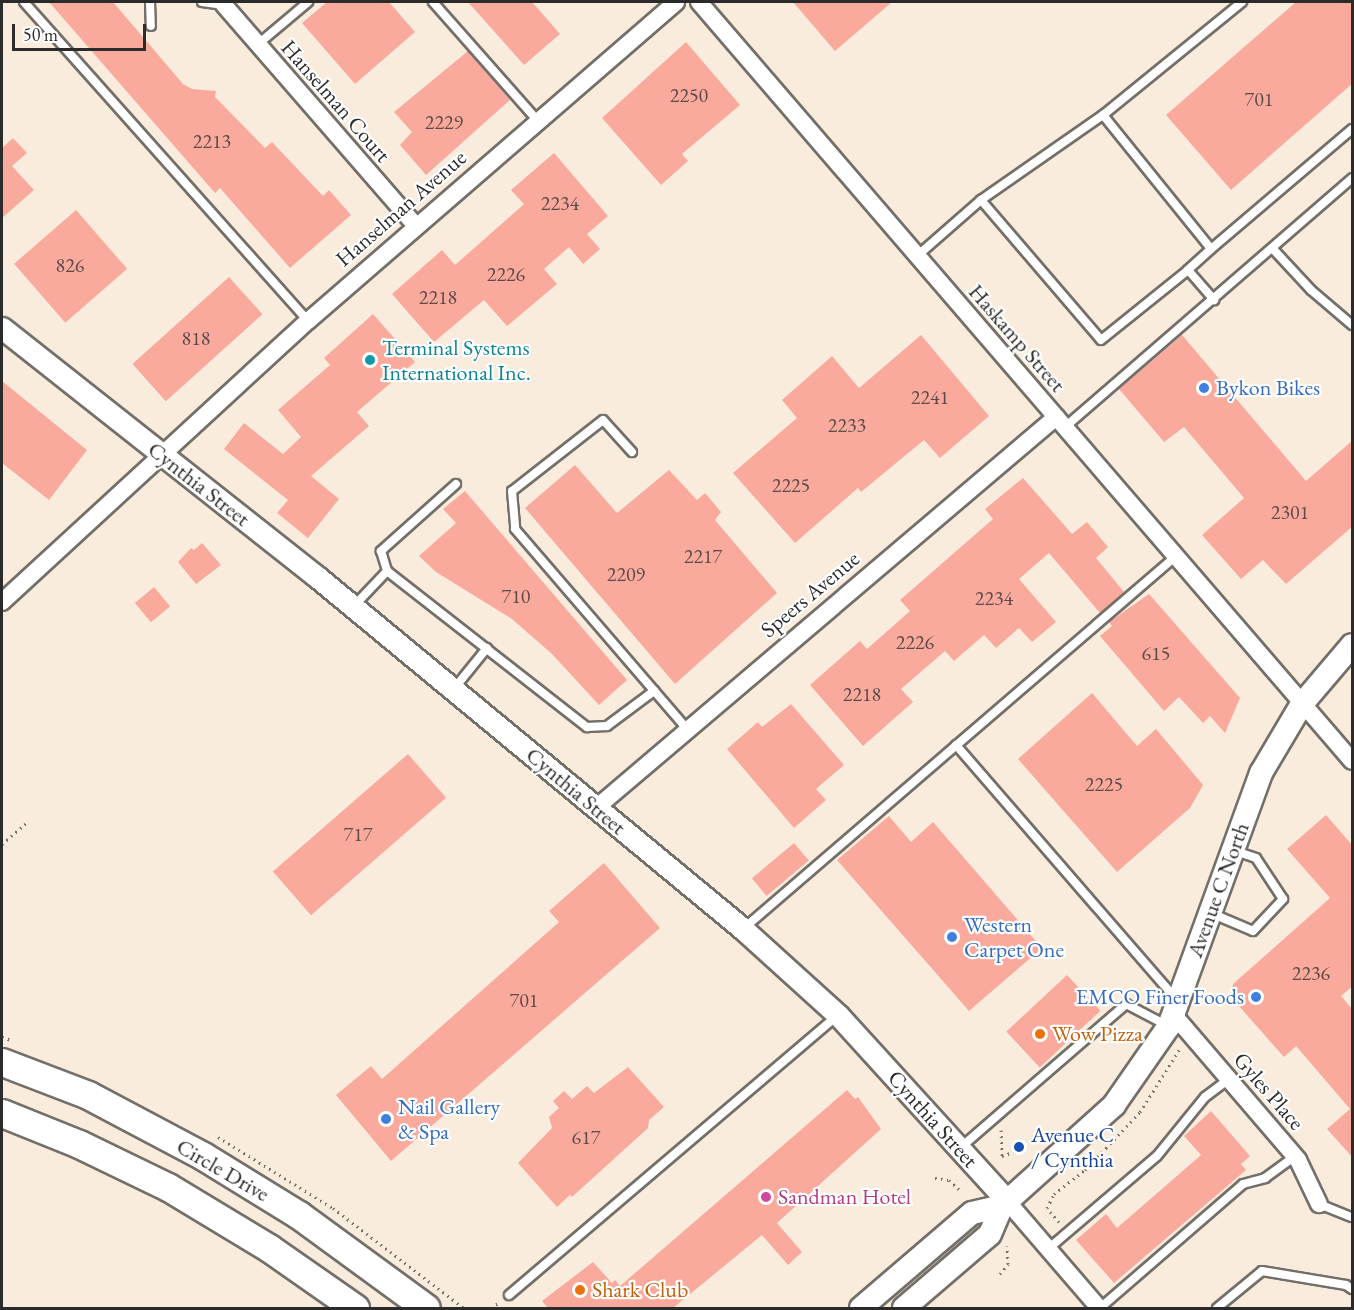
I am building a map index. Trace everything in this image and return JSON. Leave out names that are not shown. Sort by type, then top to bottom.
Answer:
[{"type":"highway","name":"Circle Drive","points":[[2,1062],[88,1095],[203,1156],[299,1215],[426,1308]]},
{"type":"highway","name":"Circle Drive","points":[[2,1113],[38,1126],[121,1163],[216,1214],[355,1308]]},
{"type":"highway","points":[[2,1126],[38,1126]]},
{"type":"main road","name":"Avenue C North","points":[[904,1308],[990,1234],[1004,1203],[1114,1105],[1177,1018],[1210,913],[1262,773],[1302,704],[1353,645]]},
{"type":"main road","name":"Avenue C North","points":[[871,1306],[972,1213],[1004,1203]]},
{"type":"street","name":"Hanselman Avenue","points":[[2,602],[308,321],[536,119],[676,2]]},
{"type":"street","name":"Haskamp Street","points":[[699,2],[1353,761]]},
{"type":"street","name":"Hanselman Court","points":[[223,3],[416,226]]},
{"type":"street","name":"Cynthia Street","points":[[2,328],[353,608],[742,929],[838,1015],[960,1148],[1004,1203],[1100,1308]]},
{"type":"street","name":"Speers Avenue","points":[[596,808],[687,729],[1060,422]]},
{"type":"street","name":"Gyles Place","points":[[1177,1018],[1295,1156],[1319,1204]]},
{"type":"lane","points":[[24,2],[308,321]]},
{"type":"lane","points":[[150,2],[151,26]]},
{"type":"lane","points":[[202,2],[223,3]]},
{"type":"lane","points":[[257,45],[308,2]]},
{"type":"lane","points":[[433,2],[536,119]]},
{"type":"lane","points":[[917,256],[981,200],[1103,115],[1242,2]]},
{"type":"lane","points":[[1103,115],[1211,249]]},
{"type":"lane","points":[[981,200],[1101,340],[1188,270],[1353,129]]},
{"type":"lane","points":[[1060,422],[1214,300],[1353,178]]},
{"type":"lane","points":[[1273,249],[1311,290],[1353,325]]},
{"type":"lane","points":[[1188,270],[1214,300]]},
{"type":"lane","points":[[632,452],[603,420],[512,490],[515,529],[687,729]]},
{"type":"lane","points":[[456,484],[381,551],[387,571],[587,727],[607,726],[654,691]]},
{"type":"lane","points":[[742,929],[1176,556]]},
{"type":"lane","points":[[353,608],[387,571]]},
{"type":"lane","points":[[453,690],[487,648]]},
{"type":"lane","points":[[956,746],[1177,1018]]},
{"type":"lane","points":[[1210,913],[1253,931],[1283,899],[1256,858],[1233,850]]},
{"type":"lane","points":[[960,1148],[1126,1005],[1177,1018]]},
{"type":"lane","points":[[509,1295],[838,1015]]},
{"type":"lane","points":[[1048,1249],[1157,1156],[1205,1097],[1229,1079]]},
{"type":"lane","points":[[1100,1308],[1243,1184],[1265,1178],[1295,1156]]},
{"type":"lane","points":[[1319,1204],[1353,1217]]},
{"type":"lane","points":[[1217,1308],[1262,1271],[1346,1285],[1353,1289]]},
{"type":"path","points":[[2,844],[28,821]]},
{"type":"path","points":[[1067,1232],[1047,1208],[1054,1194],[1085,1170],[1140,1112],[1177,1018]]},
{"type":"path","points":[[993,1118],[1001,1128],[1002,1156],[1024,1148]]},
{"type":"path","points":[[935,1178],[949,1180],[961,1191]]},
{"type":"path","points":[[1000,1274],[1008,1264],[1006,1244]]},
{"type":"building","points":[[49,2],[113,2],[183,84],[192,89],[216,91],[215,97],[265,148],[272,142],[323,196],[329,190],[351,215],[290,268],[220,188],[215,193]]},
{"type":"building","points":[[327,2],[389,2],[415,32],[355,84],[302,23]]},
{"type":"building","points":[[468,2],[532,2],[560,34],[524,65]]},
{"type":"building","points":[[793,2],[892,2],[835,51]]},
{"type":"building","points":[[1296,2],[1353,2],[1353,83],[1231,190],[1166,115]]},
{"type":"building","points":[[686,42],[740,105],[682,154],[688,161],[661,185],[602,118]]},
{"type":"building","points":[[468,51],[510,100],[426,175],[400,145],[412,132],[394,112]]},
{"type":"building","points":[[13,138],[27,153],[12,166],[34,190],[2,218],[2,148]]},
{"type":"building","points":[[554,153],[608,216],[587,234],[600,249],[583,264],[569,247],[544,269],[557,284],[507,326],[484,300],[434,342],[392,294],[442,250],[455,265],[524,204],[511,190]]},
{"type":"building","points":[[76,210],[127,269],[65,323],[14,264]]},
{"type":"building","points":[[229,277],[262,314],[166,401],[132,364]]},
{"type":"building","points":[[373,314],[415,362],[357,412],[369,426],[311,476],[339,499],[308,538],[277,513],[288,500],[224,449],[244,423],[283,454],[301,437],[278,410],[330,365],[324,358]]},
{"type":"building","points":[[921,335],[989,416],[940,458],[924,440],[861,492],[858,488],[795,543],[733,473],[797,418],[782,400],[832,356],[859,388]]},
{"type":"building","points":[[1182,335],[1306,481],[1353,440],[1353,526],[1286,584],[1263,560],[1241,579],[1202,535],[1244,498],[1184,427],[1164,442],[1119,389]]},
{"type":"building","points":[[2,381],[87,450],[49,500],[2,463]]},
{"type":"building","points":[[575,465],[617,513],[669,470],[697,500],[705,493],[721,512],[715,520],[777,593],[675,684],[525,508]]},
{"type":"building","points":[[1023,478],[1072,534],[1087,522],[1108,547],[1096,558],[1124,592],[1100,613],[1049,553],[1019,579],[1056,622],[1032,642],[1019,628],[996,648],[984,635],[954,661],[945,651],[901,689],[913,702],[863,746],[810,685],[860,641],[867,649],[910,611],[900,600],[993,519],[985,509]]},
{"type":"building","points":[[465,491],[627,680],[599,705],[552,654],[512,619],[436,572],[419,556],[456,523],[443,509]]},
{"type":"building","points":[[202,543],[221,565],[196,584],[178,562],[191,548],[194,550]]},
{"type":"building","points":[[154,587],[170,606],[151,622],[135,603]]},
{"type":"building","points":[[1149,594],[1240,698],[1225,733],[1210,716],[1203,723],[1179,697],[1164,711],[1100,636],[1112,626],[1109,622]]},
{"type":"building","points":[[1092,693],[1137,746],[1156,729],[1203,785],[1190,808],[1117,872],[1018,759]]},
{"type":"building","points":[[791,704],[844,765],[816,789],[826,800],[794,828],[727,749],[758,722],[762,727]]},
{"type":"building","points":[[408,754],[446,798],[311,915],[273,871]]},
{"type":"building","points":[[1326,815],[1353,846],[1353,986],[1341,996],[1353,1010],[1353,1158],[1327,1129],[1350,1109],[1296,1046],[1284,1057],[1231,997],[1233,984],[1330,898],[1287,849]]},
{"type":"building","points":[[889,816],[911,842],[933,822],[1042,948],[969,1011],[837,860]]},
{"type":"building","points":[[794,843],[809,861],[767,896],[752,878]]},
{"type":"building","points":[[604,863],[660,928],[391,1161],[336,1095],[371,1066],[382,1079],[559,922],[549,911]]},
{"type":"building","points":[[1067,975],[1100,1011],[1040,1067],[1006,1032]]},
{"type":"building","points":[[628,1067],[664,1107],[649,1120],[648,1128],[572,1197],[570,1195],[557,1207],[518,1163],[552,1128],[549,1117],[559,1108],[553,1101],[564,1091],[572,1099],[587,1086],[594,1093]]},
{"type":"building","name":"Sandman Hotel","points":[[847,1090],[855,1099],[858,1097],[881,1129],[777,1223],[802,1252],[788,1265],[762,1235],[673,1308],[548,1308],[542,1301],[593,1262],[612,1283],[615,1280],[620,1286]]},
{"type":"building","points":[[1211,1111],[1250,1156],[1241,1164],[1246,1170],[1114,1283],[1076,1240],[1106,1214],[1117,1228],[1201,1155],[1184,1136]]},
{"type":"place","name":"Terminal Systems International Inc.","points":[[370,360]]},
{"type":"place","name":"Bykon Bikes","points":[[1204,388]]},
{"type":"place","name":"Western Carpet One","points":[[952,937]]},
{"type":"place","name":"EMCO Finer Foods","points":[[1256,997]]},
{"type":"place","name":"Wow Pizza","points":[[1040,1034]]},
{"type":"place","name":"Nail Gallery & Spa","points":[[386,1119]]},
{"type":"place","name":"Avenue C / Cynthia","points":[[1019,1147]]},
{"type":"place","name":"Sandman Hotel","points":[[766,1197]]},
{"type":"place","name":"Shark Club","points":[[580,1290]]}]
